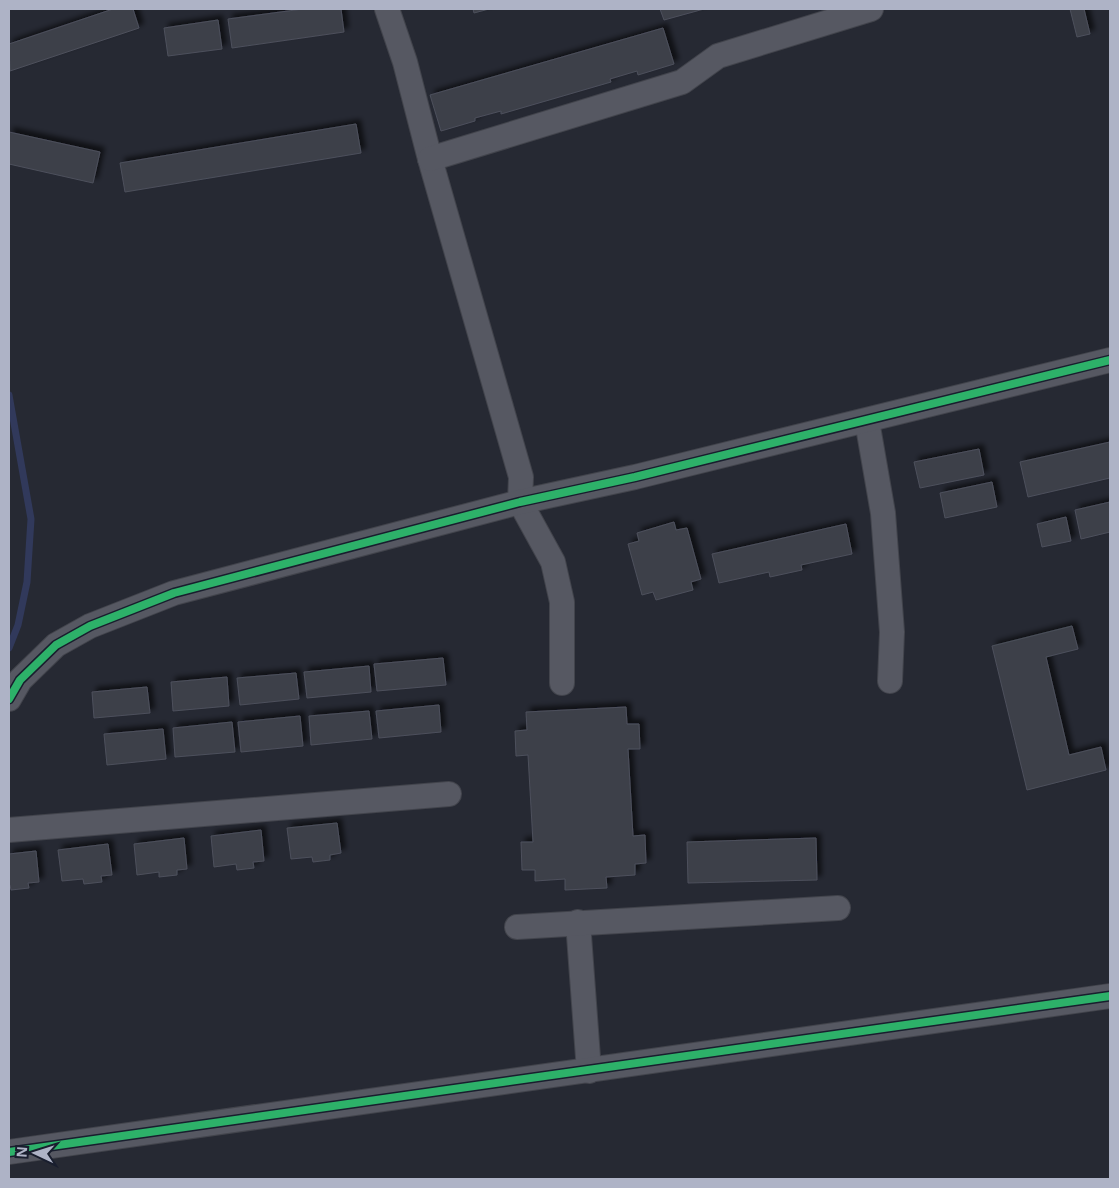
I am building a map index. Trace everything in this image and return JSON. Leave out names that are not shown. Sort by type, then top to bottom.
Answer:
[{"type":"street","points":[[387,9],[405,62],[430,159],[521,477],[520,502],[554,562],[562,602],[562,683]]},
{"type":"street","points":[[430,159],[682,82],[718,56],[871,9]]},
{"type":"street","points":[[9,699],[20,680],[56,645],[90,626],[174,593],[520,502],[635,477],[1110,360]]},
{"type":"street","points":[[867,421],[883,513],[892,632],[890,681]]},
{"type":"street","points":[[9,830],[449,794]]},
{"type":"street","points":[[517,927],[838,908]]},
{"type":"street","points":[[578,922],[589,1071]]},
{"type":"street","points":[[9,1152],[1110,996]]},
{"type":"building","points":[[113,9],[133,9],[139,28],[10,71],[9,44]]},
{"type":"building","points":[[303,9],[341,9],[344,32],[232,48],[228,19]]},
{"type":"building","points":[[473,9],[489,9],[474,13]]},
{"type":"building","points":[[660,9],[704,9],[664,20]]},
{"type":"building","points":[[1070,9],[1084,9],[1090,34],[1077,37]]},
{"type":"building","points":[[218,20],[222,49],[168,56],[164,28]]},
{"type":"building","points":[[663,28],[674,64],[638,75],[637,71],[610,79],[611,82],[501,114],[501,111],[475,118],[475,121],[441,131],[430,95]]},
{"type":"building","points":[[356,124],[361,153],[125,192],[120,163]]},
{"type":"building","points":[[9,132],[100,152],[93,183],[9,164]]},
{"type":"building","points":[[1110,442],[1110,478],[1028,497],[1020,462]]},
{"type":"building","points":[[979,449],[984,475],[920,488],[914,462]]},
{"type":"building","points":[[992,482],[997,507],[945,518],[940,493]]},
{"type":"building","points":[[1110,502],[1110,532],[1081,539],[1075,510]]},
{"type":"building","points":[[1066,517],[1071,541],[1042,547],[1037,524]]},
{"type":"building","points":[[674,522],[676,530],[687,528],[701,579],[691,582],[693,590],[656,600],[653,592],[642,595],[628,544],[639,541],[637,533]]},
{"type":"building","points":[[846,524],[852,554],[801,565],[802,570],[770,577],[769,572],[719,583],[712,554]]},
{"type":"building","points":[[1072,626],[1078,649],[1046,657],[1069,755],[1101,747],[1106,770],[1027,790],[992,646]]},
{"type":"building","points":[[443,658],[446,685],[377,691],[374,664]]},
{"type":"building","points":[[369,666],[371,692],[307,698],[304,672]]},
{"type":"building","points":[[296,673],[299,699],[240,705],[237,678]]},
{"type":"building","points":[[227,677],[229,706],[173,711],[171,682]]},
{"type":"building","points":[[147,687],[150,713],[94,718],[92,692]]},
{"type":"building","points":[[439,705],[441,732],[379,738],[376,711]]},
{"type":"building","points":[[626,707],[627,724],[639,724],[640,749],[628,749],[633,836],[645,835],[646,863],[635,864],[635,875],[606,877],[607,888],[565,890],[565,879],[535,881],[535,870],[522,870],[521,842],[533,842],[528,755],[516,756],[515,731],[527,730],[526,712]]},
{"type":"building","points":[[369,711],[372,739],[311,745],[309,716]]},
{"type":"building","points":[[300,716],[303,746],[241,752],[238,722]]},
{"type":"building","points":[[232,722],[235,752],[175,757],[173,728]]},
{"type":"building","points":[[163,729],[166,759],[107,765],[104,734]]},
{"type":"building","points":[[337,823],[341,853],[330,855],[330,860],[313,862],[312,857],[291,859],[287,828]]},
{"type":"building","points":[[261,830],[264,861],[253,862],[254,868],[237,870],[236,864],[214,867],[211,836]]},
{"type":"building","points":[[184,838],[187,869],[177,870],[177,875],[159,877],[159,872],[137,875],[134,844]]},
{"type":"building","points":[[816,838],[817,880],[688,883],[687,842]]},
{"type":"building","points":[[108,844],[112,875],[101,876],[102,882],[84,884],[83,879],[62,881],[58,850]]},
{"type":"building","points":[[36,851],[39,882],[28,883],[29,888],[11,890],[9,885],[9,854]]},
{"type":"waterway","points":[[9,395],[31,519],[27,582],[18,625],[9,648]]},
{"type":"cycle path","points":[[9,699],[20,680],[56,645],[90,626],[174,593],[520,502],[635,477],[1110,360]]},
{"type":"cycle path","points":[[9,1152],[1110,996]]}]
